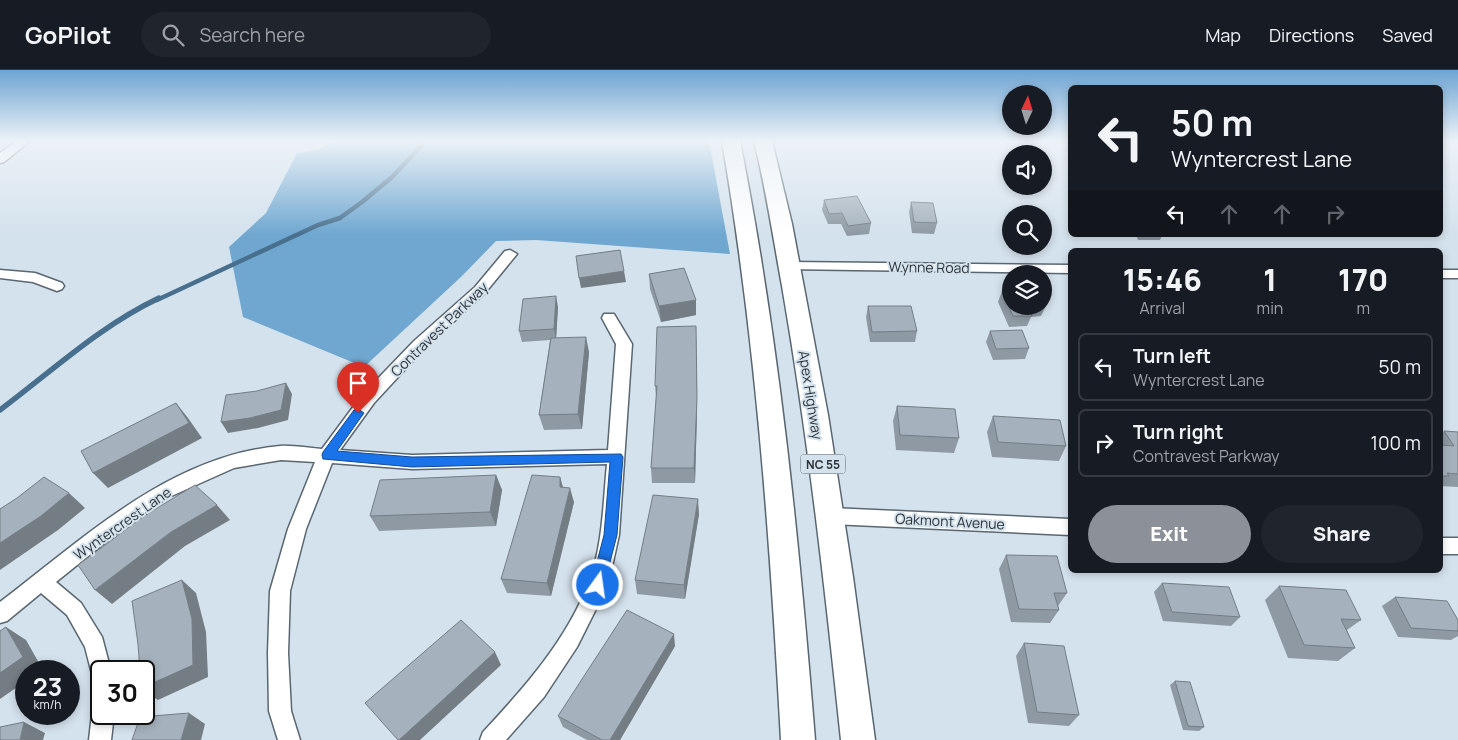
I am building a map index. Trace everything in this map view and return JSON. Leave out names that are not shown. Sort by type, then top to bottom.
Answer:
[{"type":"main road","points":[[737,172],[764,361],[783,530],[798,740]]},
{"type":"main road","name":"Apex Highway","points":[[770,172],[789,266],[831,516],[858,740]]},
{"type":"street","name":"Contravest Parkway","points":[[288,740],[280,710],[278,653],[280,592],[297,528],[328,455],[368,399],[419,345],[480,290],[510,254]]},
{"type":"street","name":"Wynne Road","points":[[789,266],[1068,269]]},
{"type":"street","points":[[0,274],[35,278],[57,286]]},
{"type":"street","points":[[1443,274],[1458,274]]},
{"type":"street","points":[[491,740],[541,683],[570,640],[598,585],[610,535],[624,344],[609,318]]},
{"type":"street","name":"Wyntercrest Lane","points":[[0,614],[153,498],[192,477],[230,462],[281,453],[412,462],[616,457]]},
{"type":"street","name":"Oakmont Avenue","points":[[831,516],[1068,527]]},
{"type":"street","points":[[1443,546],[1458,546]]},
{"type":"street","points":[[42,582],[74,609],[95,644],[98,660]]},
{"type":"street","points":[[100,740],[102,725]]},
{"type":"shaded area","points":[[287,172],[715,172],[730,254],[536,240],[496,241],[462,276],[364,367],[243,317],[229,247],[266,213]]},
{"type":"building","points":[[857,196],[871,223],[848,226],[842,213],[829,214],[824,200]]},
{"type":"building","points":[[911,202],[933,203],[937,223],[914,222]]},
{"type":"building","points":[[620,250],[624,271],[579,278],[576,256]]},
{"type":"building","points":[[684,268],[696,300],[659,306],[649,274]]},
{"type":"building","points":[[556,296],[554,329],[519,331],[523,299]]},
{"type":"building","points":[[868,306],[911,306],[917,331],[872,332]]},
{"type":"building","points":[[1013,315],[1032,316],[1013,316]]},
{"type":"building","points":[[696,326],[697,398],[694,468],[651,468],[657,386],[655,386],[657,327]]},
{"type":"building","points":[[1022,330],[1029,348],[996,349],[990,331]]},
{"type":"building","points":[[586,337],[578,414],[539,415],[551,338]]},
{"type":"building","points":[[286,383],[281,410],[250,418],[221,422],[226,395],[257,391]]},
{"type":"building","points":[[176,403],[189,423],[93,473],[81,451]]},
{"type":"building","points":[[897,406],[955,409],[959,438],[900,435]]},
{"type":"building","points":[[993,416],[1060,420],[1066,446],[998,442]]},
{"type":"building","points":[[1444,431],[1458,432],[1458,474],[1447,473],[1449,476],[1443,476],[1443,445],[1454,446]]},
{"type":"building","points":[[496,475],[490,512],[370,516],[380,480]]},
{"type":"building","points":[[532,475],[560,477],[560,487],[570,488],[547,583],[501,579]]},
{"type":"building","points":[[44,477],[69,493],[41,516],[0,543],[0,509]]},
{"type":"building","points":[[195,485],[217,505],[171,532],[95,590],[78,565],[144,516]]},
{"type":"building","points":[[653,495],[698,499],[684,585],[635,580]]},
{"type":"building","points":[[1006,555],[1057,556],[1067,593],[1054,593],[1059,610],[1019,609]]},
{"type":"building","points":[[182,580],[192,619],[193,665],[155,682],[155,660],[139,660],[132,601]]},
{"type":"building","points":[[1162,583],[1229,587],[1240,617],[1172,612]]},
{"type":"building","points":[[1279,586],[1346,590],[1361,620],[1341,619],[1355,648],[1304,645]]},
{"type":"building","points":[[1395,597],[1447,601],[1458,620],[1458,631],[1411,628]]},
{"type":"building","points":[[627,610],[674,634],[610,740],[602,740],[558,716]]},
{"type":"building","points":[[461,620],[495,652],[398,740],[365,703]]},
{"type":"building","points":[[6,627],[23,657],[15,660],[15,663],[0,673],[0,631]]},
{"type":"building","points":[[1024,643],[1064,646],[1079,715],[1037,712]]},
{"type":"building","points":[[1175,681],[1190,682],[1204,727],[1188,726]]},
{"type":"building","points":[[189,713],[181,740],[132,740],[137,725],[155,725],[155,716]]},
{"type":"building","points":[[15,724],[23,725],[20,740],[0,740],[0,727]]},
{"type":"waterway","points":[[157,300],[318,225],[340,218],[396,172]]},
{"type":"waterway","points":[[0,410],[96,335],[137,309],[159,298]]},
{"type":"route","points":[[358,413],[328,455],[412,462],[616,457],[610,535],[598,585]]}]
